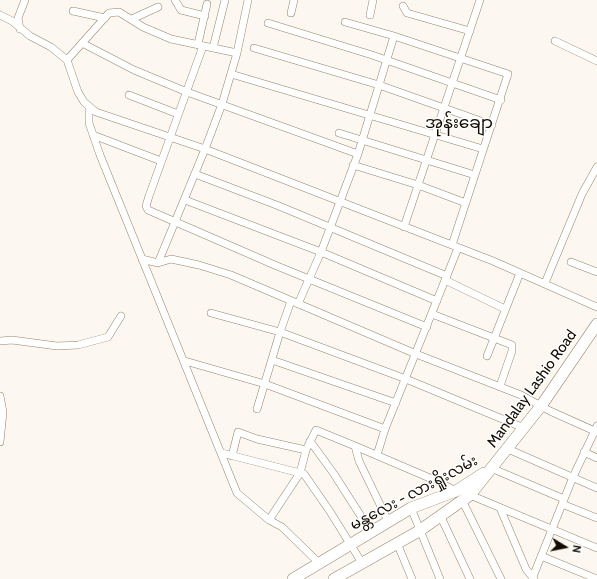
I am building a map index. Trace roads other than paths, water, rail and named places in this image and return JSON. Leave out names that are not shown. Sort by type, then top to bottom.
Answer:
[{"type":"highway","name":"Mandalay Lashio Road","points":[[490,469],[508,449],[541,406],[597,324]]},
{"type":"highway","name":"မန္တလေး - လားရှိုးလမ်း","points":[[293,579],[411,508],[456,491],[490,469]]},
{"type":"highway","name":"မန္တလေး - လားရှိုးလမ်း","points":[[334,579],[420,531],[441,517],[466,498],[490,469]]},
{"type":"street","points":[[15,20],[25,0]]},
{"type":"street","points":[[175,0],[181,10],[205,16]]},
{"type":"street","points":[[213,48],[225,0]]},
{"type":"street","points":[[158,263],[176,223],[222,104],[237,53],[248,0]]},
{"type":"street","points":[[291,13],[294,0]]},
{"type":"street","points":[[370,15],[373,0]]},
{"type":"street","points":[[404,227],[480,0]]},
{"type":"street","points":[[207,4],[200,45],[187,92],[146,206],[148,210],[427,327]]},
{"type":"street","points":[[403,6],[407,13],[470,31]]},
{"type":"street","points":[[132,19],[158,7]]},
{"type":"street","points":[[73,11],[105,18]]},
{"type":"street","points":[[67,60],[109,14],[119,12],[155,33],[237,53]]},
{"type":"street","points":[[0,15],[15,20],[20,30],[51,47],[67,60],[78,92],[89,108],[96,112],[205,149],[455,246],[545,283],[597,307]]},
{"type":"street","points":[[345,22],[394,36],[508,74],[466,203],[446,278],[385,429],[377,455]]},
{"type":"street","points":[[268,23],[387,60],[500,100]]},
{"type":"street","points":[[298,304],[331,228],[358,154],[394,36]]},
{"type":"street","points":[[555,41],[597,61]]},
{"type":"street","points":[[82,43],[134,70],[187,92],[358,154]]},
{"type":"street","points":[[254,48],[378,85],[492,125]]},
{"type":"street","points":[[231,74],[484,149]]},
{"type":"street","points":[[129,95],[178,114]]},
{"type":"street","points":[[89,108],[89,123],[93,135],[237,493],[269,520],[282,527],[319,563]]},
{"type":"street","points":[[339,133],[475,175]]},
{"type":"street","points":[[93,135],[161,161]]},
{"type":"street","points":[[353,165],[418,185],[466,203]]},
{"type":"street","points":[[545,283],[582,194],[597,167]]},
{"type":"street","points":[[195,174],[279,206],[446,278],[505,309]]},
{"type":"street","points":[[185,200],[321,252],[437,301]]},
{"type":"street","points":[[142,259],[158,263],[171,258],[199,265],[257,284],[298,304],[416,354],[521,394],[567,420],[596,429],[573,477],[533,579]]},
{"type":"street","points":[[571,262],[597,272]]},
{"type":"street","points":[[486,356],[520,273]]},
{"type":"street","points":[[257,409],[291,300]]},
{"type":"street","points":[[211,313],[280,332],[406,379],[524,428]]},
{"type":"street","points":[[432,314],[493,339],[512,345],[512,351],[500,386]]},
{"type":"street","points":[[0,341],[12,340],[57,346],[78,345],[108,337],[121,316]]},
{"type":"street","points":[[272,360],[396,403]]},
{"type":"street","points":[[185,361],[266,384],[385,429]]},
{"type":"street","points":[[0,396],[3,412],[0,442]]},
{"type":"street","points":[[269,520],[300,473],[306,450],[316,430],[439,482],[456,491]]},
{"type":"street","points":[[232,456],[238,432],[256,439],[306,450]]},
{"type":"street","points":[[310,441],[334,474],[371,532]]},
{"type":"street","points":[[355,446],[359,460],[388,521]]},
{"type":"street","points":[[508,449],[597,488]]},
{"type":"street","points":[[584,452],[597,458]]},
{"type":"street","points":[[222,454],[304,474],[329,510],[362,563]]},
{"type":"street","points":[[490,469],[563,501],[597,518]]},
{"type":"street","points":[[466,498],[500,508],[597,548]]},
{"type":"street","points":[[466,498],[501,579]]},
{"type":"street","points":[[411,508],[440,579]]},
{"type":"street","points":[[500,508],[521,557],[533,579]]},
{"type":"street","points":[[441,517],[470,579]]},
{"type":"street","points":[[397,544],[412,579]]},
{"type":"street","points":[[542,556],[597,579]]},
{"type":"district","name":"အုန်းချော","points":[[459,123]]}]
